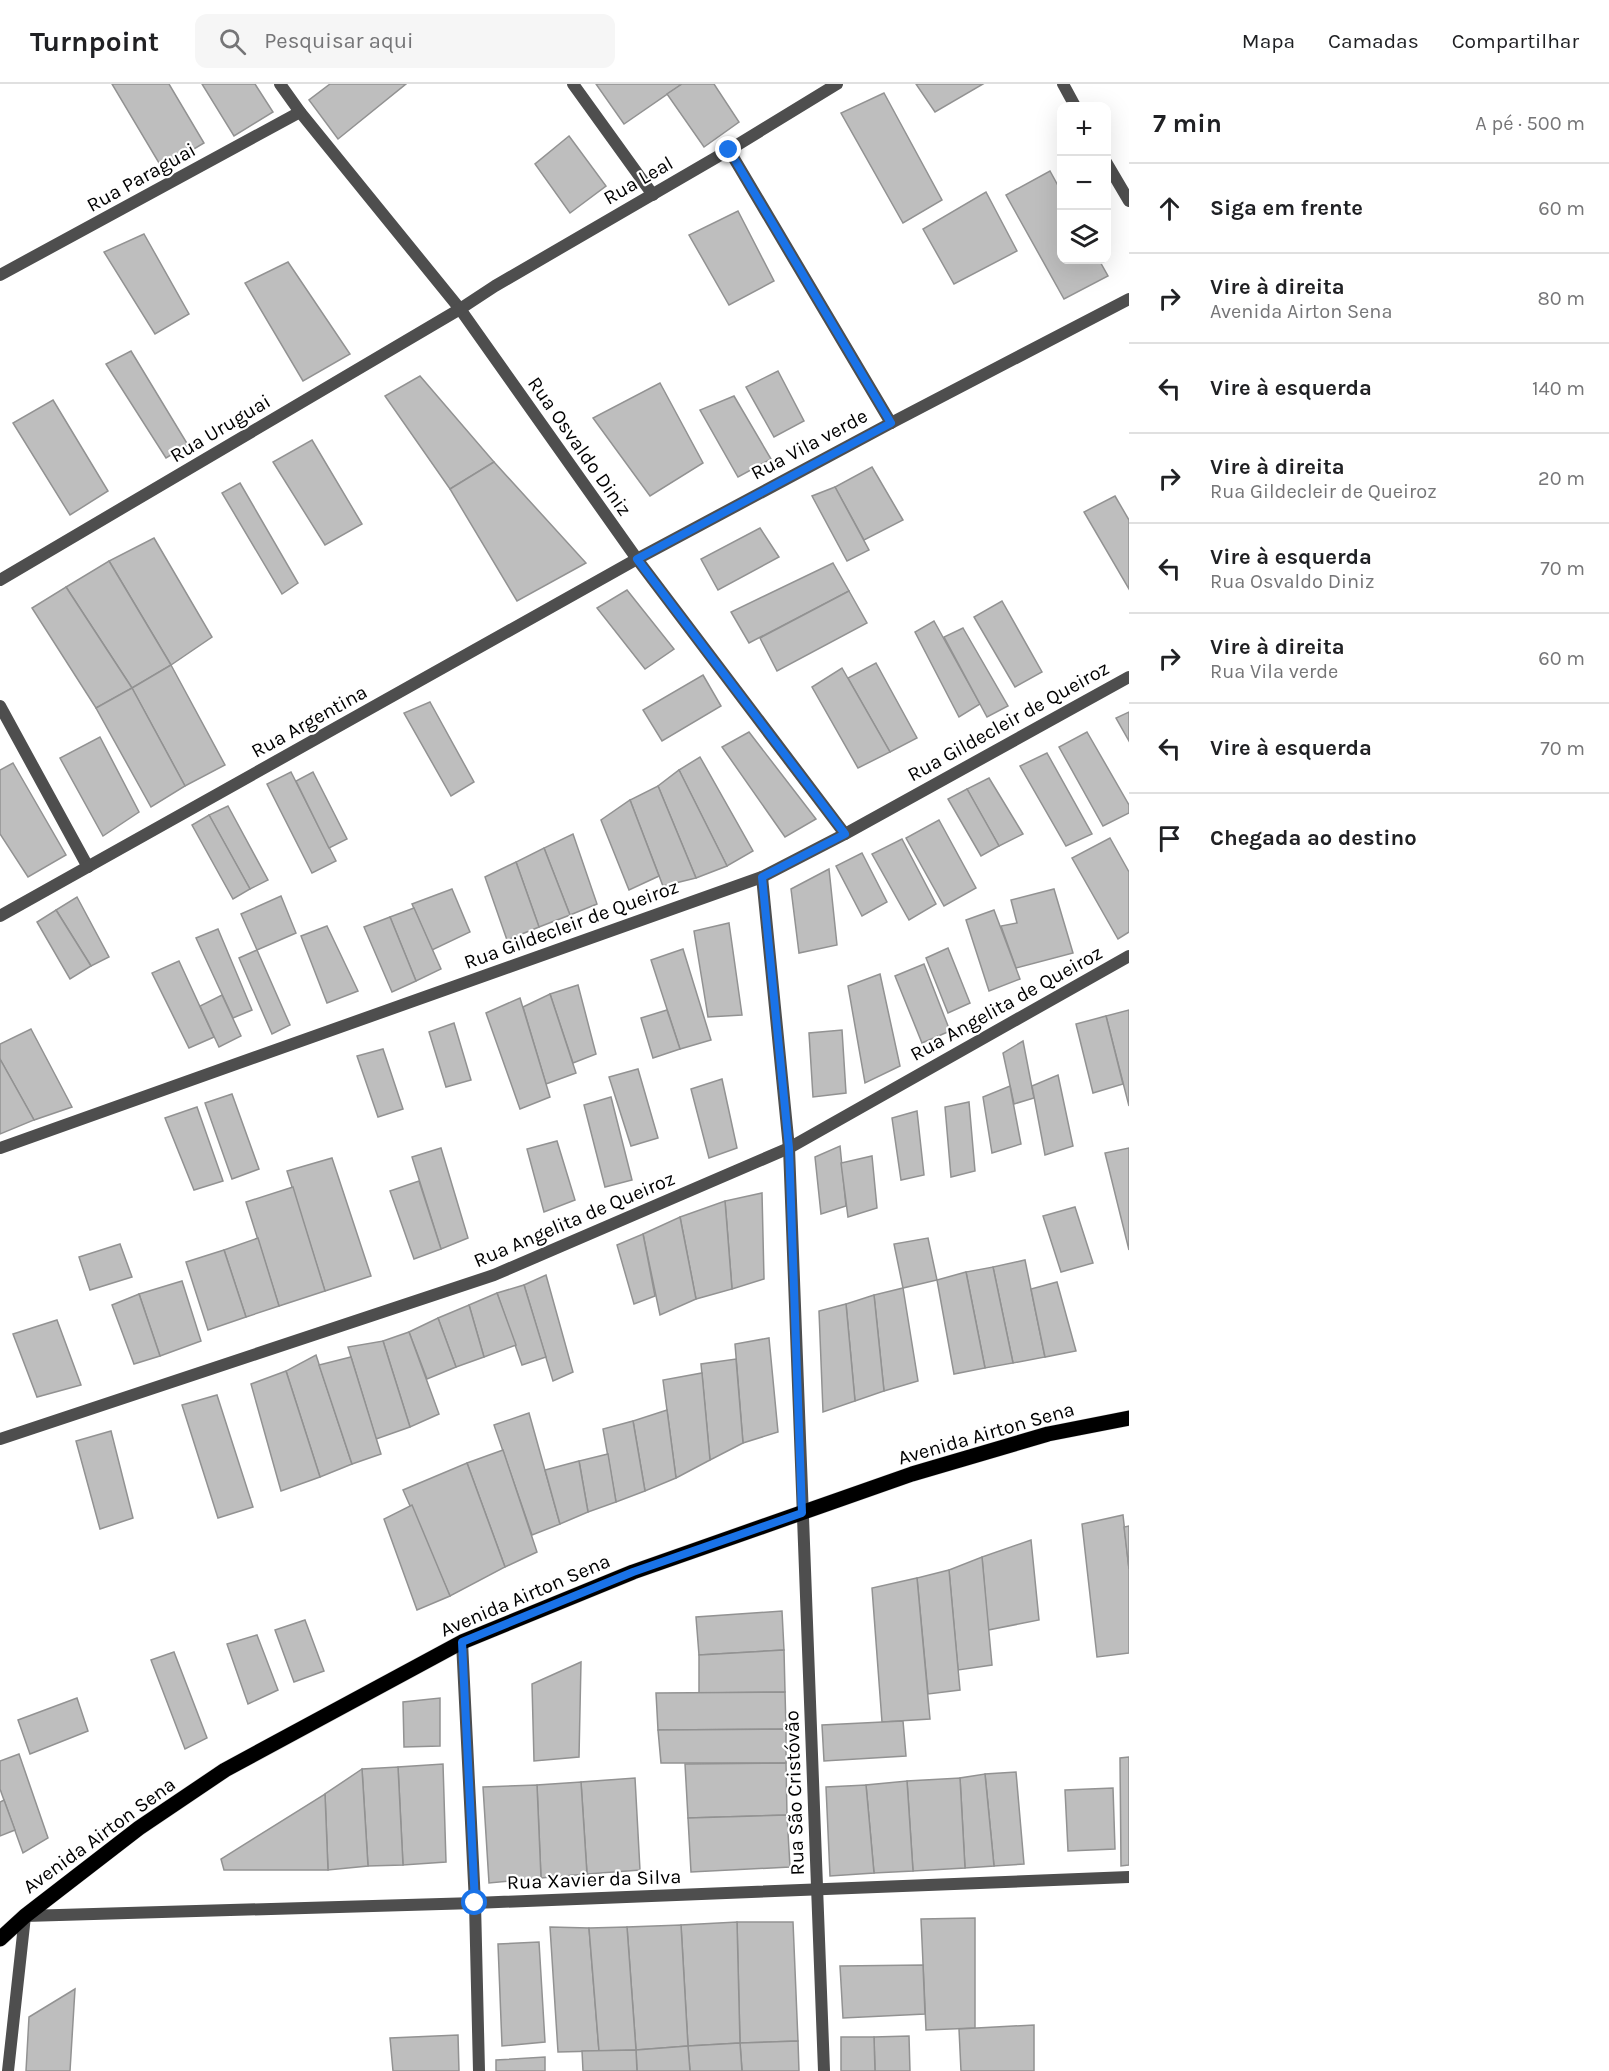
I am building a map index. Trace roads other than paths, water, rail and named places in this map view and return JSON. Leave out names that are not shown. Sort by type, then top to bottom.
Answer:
[{"type":"main road","name":"Avenida Airton Sena","points":[[0,1939],[139,1828],[225,1770],[462,1642],[633,1572],[912,1474],[1048,1434],[1129,1418]]},
{"type":"street","name":"Rua Osvaldo Diniz","points":[[280,84],[300,112],[460,309],[637,559],[845,834]]},
{"type":"street","points":[[573,84],[652,195]]},
{"type":"street","name":"Rua Leal","points":[[460,309],[495,286],[729,150],[837,84]]},
{"type":"street","points":[[1062,84],[1073,102]]},
{"type":"street","name":"Rua Paraguai","points":[[0,275],[300,112]]},
{"type":"street","points":[[729,150],[891,423]]},
{"type":"street","points":[[1111,169],[1129,201]]},
{"type":"street","name":"Rua Vila verde","points":[[637,559],[1129,298]]},
{"type":"street","name":"Rua Uruguai","points":[[0,580],[460,309]]},
{"type":"street","name":"Rua Argentina","points":[[0,916],[637,559]]},
{"type":"street","name":"Rua Gildecleir de Queiroz","points":[[0,1148],[762,877],[845,834],[1129,677]]},
{"type":"street","points":[[0,706],[88,867]]},
{"type":"street","name":"Rua São Cristóvão","points":[[762,877],[789,1148],[824,2071]]},
{"type":"street","name":"Rua Angelita de Queiroz","points":[[0,1439],[494,1275],[789,1148],[1129,956]]},
{"type":"street","points":[[462,1642],[475,1903],[479,2071]]},
{"type":"street","name":"Rua Xavier da Silva","points":[[25,1917],[475,1903],[1129,1877]]},
{"type":"street","points":[[8,2071],[25,1917]]}]
